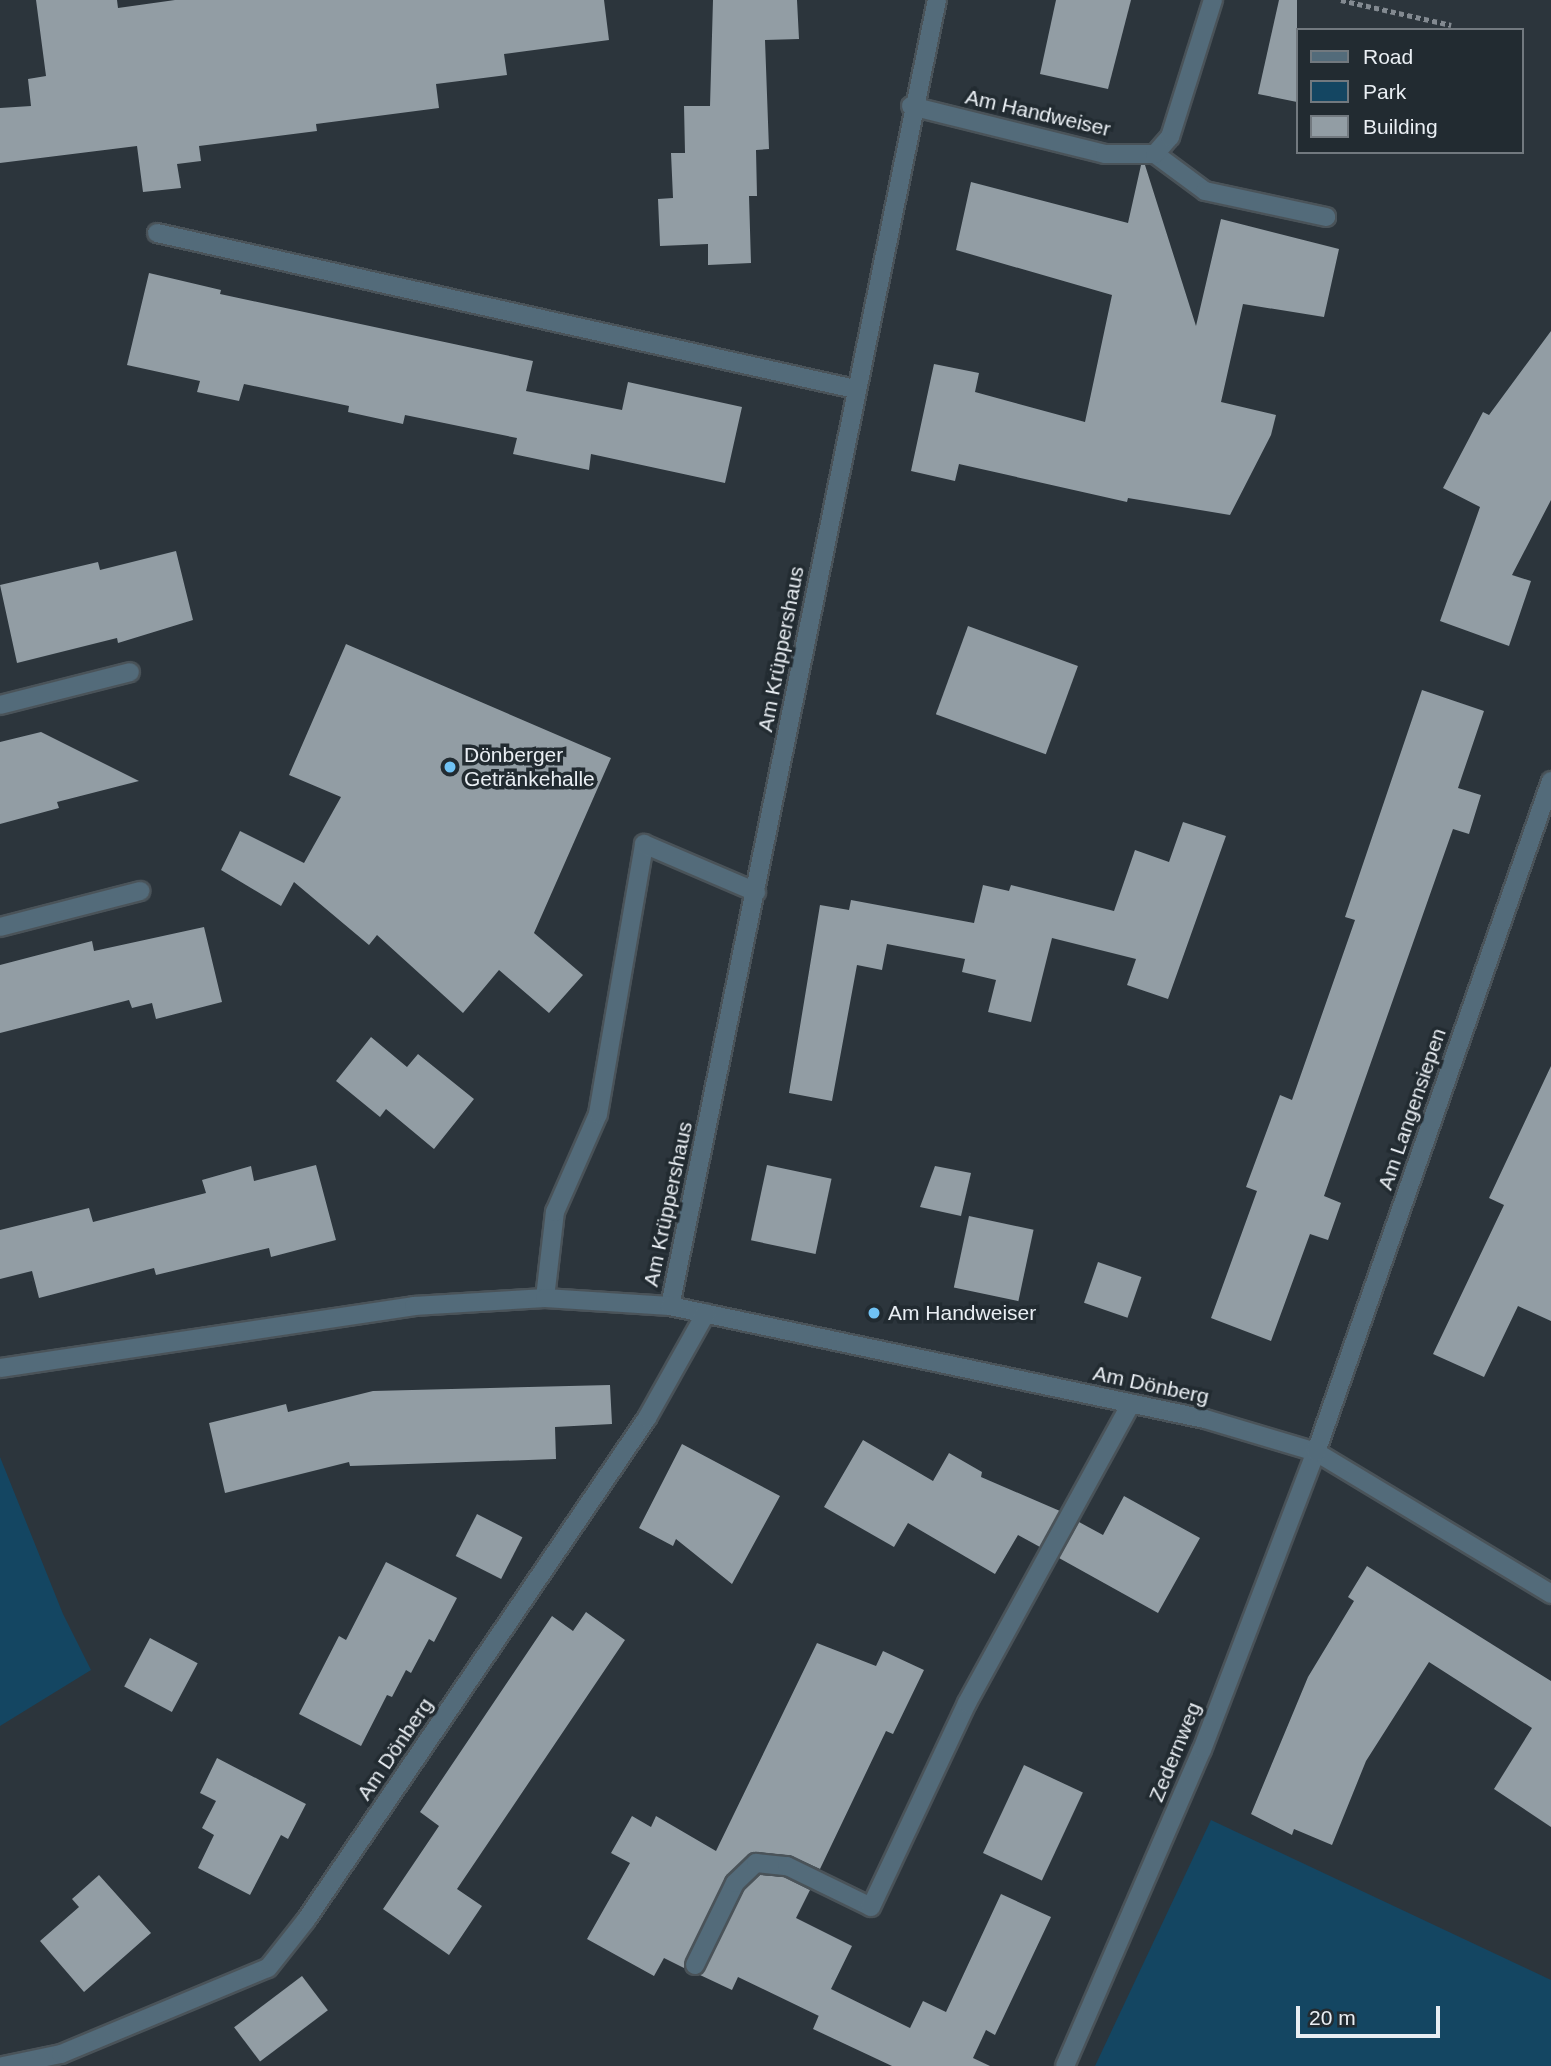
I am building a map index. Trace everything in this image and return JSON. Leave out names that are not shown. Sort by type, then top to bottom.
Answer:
[{"type":"street","name":"Am Krüppershaus","points":[[670,1306],[911,106],[937,0]]},
{"type":"street","points":[[1213,0],[1170,137],[1155,154],[1205,191],[1326,217]]},
{"type":"street","name":"Am Handweiser","points":[[911,106],[1105,154],[1155,154]]},
{"type":"street","points":[[157,233],[855,389]]},
{"type":"street","points":[[0,705],[130,672]]},
{"type":"street","name":"Am Langensiepen","points":[[1316,1452],[1551,781]]},
{"type":"street","points":[[545,1298],[555,1212],[598,1114],[644,844],[755,892]]},
{"type":"street","points":[[0,927],[140,891]]},
{"type":"street","name":"Am Dönberg","points":[[0,1368],[414,1306],[545,1298],[670,1306],[1205,1419],[1316,1452],[1551,1594]]},
{"type":"street","name":"Am Dönberg","points":[[3,2066],[61,2054],[268,1968],[306,1920],[647,1418],[706,1313]]},
{"type":"street","points":[[695,1965],[734,1883],[755,1863],[788,1866],[871,1907],[967,1703],[1131,1404]]},
{"type":"street","name":"Zedernweg","points":[[1065,2066],[1202,1749],[1316,1452]]},
{"type":"path","points":[[1341,0],[1451,25]]},
{"type":"green space","points":[[0,1457],[63,1614],[91,1670],[0,1726]]},
{"type":"green space","points":[[1211,1820],[1551,1980],[1551,2066],[1095,2066]]},
{"type":"building","points":[[36,0],[117,0],[118,8],[175,0],[604,0],[609,40],[504,54],[507,75],[436,84],[439,108],[316,124],[317,131],[199,146],[201,161],[177,164],[181,188],[143,192],[137,146],[0,163],[0,108],[31,106],[28,79],[46,76]]},
{"type":"building","points":[[713,0],[797,0],[799,39],[765,40],[769,149],[756,150],[757,196],[749,196],[751,263],[708,265],[708,244],[660,246],[658,199],[673,198],[671,153],[685,153],[684,106],[710,106]]},
{"type":"building","points":[[1056,0],[1131,0],[1108,89],[1040,74]]},
{"type":"building","points":[[1279,0],[1297,0],[1296,102],[1258,94]]},
{"type":"building","points":[[1141,165],[1145,165],[1196,326],[1221,219],[1339,249],[1324,317],[1243,304],[1221,402],[1276,415],[1271,435],[1230,515],[1128,498],[1127,502],[959,464],[955,481],[911,471],[934,364],[979,373],[975,392],[1085,422],[1112,295],[956,250],[971,182],[1128,223]]},
{"type":"building","points":[[149,273],[221,290],[220,294],[533,361],[526,391],[622,410],[628,382],[742,407],[725,483],[591,454],[589,470],[513,454],[517,438],[405,415],[403,424],[348,412],[349,406],[244,384],[239,401],[197,392],[200,381],[127,365]]},
{"type":"building","points":[[1551,331],[1551,500],[1512,575],[1531,581],[1509,646],[1440,621],[1480,507],[1443,488],[1483,412],[1489,415]]},
{"type":"building","points":[[176,551],[193,620],[118,643],[117,638],[17,663],[0,585],[98,562],[100,570]]},
{"type":"building","points":[[968,626],[1078,666],[1046,754],[936,714]]},
{"type":"building","points":[[346,644],[611,758],[534,933],[583,975],[549,1013],[499,970],[463,1013],[377,935],[369,945],[294,882],[281,906],[221,870],[240,831],[304,863],[341,797],[289,775]]},
{"type":"building","points":[[1422,690],[1484,711],[1458,788],[1481,795],[1469,834],[1453,829],[1324,1196],[1341,1203],[1328,1240],[1310,1234],[1271,1341],[1211,1318],[1257,1191],[1246,1187],[1280,1095],[1292,1100],[1355,920],[1345,917]]},
{"type":"building","points":[[41,732],[139,781],[57,802],[59,808],[0,824],[0,742]]},
{"type":"building","points":[[1183,822],[1226,836],[1168,999],[1127,985],[1136,959],[1052,938],[1031,1022],[988,1012],[996,980],[962,972],[965,959],[887,944],[882,970],[857,965],[832,1101],[789,1093],[820,905],[849,910],[851,900],[974,923],[983,885],[1009,891],[1011,885],[1114,911],[1135,850],[1169,862]]},
{"type":"building","points":[[204,927],[222,1002],[156,1019],[152,1003],[132,1008],[129,1000],[0,1033],[0,965],[92,941],[94,951]]},
{"type":"building","points":[[371,1037],[407,1067],[418,1054],[474,1099],[434,1149],[386,1109],[380,1117],[336,1081]]},
{"type":"building","points":[[1551,1066],[1551,1321],[1518,1306],[1484,1377],[1433,1354],[1504,1205],[1489,1198]]},
{"type":"building","points":[[316,1165],[336,1240],[271,1257],[269,1248],[156,1275],[154,1268],[39,1298],[32,1271],[0,1279],[0,1230],[89,1208],[93,1222],[206,1193],[202,1180],[251,1166],[254,1181]]},
{"type":"building","points":[[767,1165],[832,1179],[816,1254],[751,1240]]},
{"type":"building","points":[[935,1166],[971,1173],[961,1216],[920,1207]]},
{"type":"building","points":[[969,1216],[1034,1230],[1018,1301],[954,1287]]},
{"type":"building","points":[[1098,1262],[1141,1277],[1127,1318],[1084,1303]]},
{"type":"building","points":[[610,1385],[612,1424],[555,1427],[556,1459],[350,1466],[349,1462],[225,1493],[209,1423],[286,1404],[288,1412],[373,1391]]},
{"type":"building","points":[[863,1440],[933,1481],[949,1453],[982,1472],[981,1477],[1060,1511],[1040,1547],[1018,1535],[995,1574],[908,1523],[894,1547],[824,1507]]},
{"type":"building","points":[[682,1444],[780,1496],[732,1584],[676,1539],[673,1546],[639,1528]]},
{"type":"building","points":[[1124,1496],[1200,1538],[1158,1613],[1059,1558],[1079,1522],[1103,1535]]},
{"type":"building","points":[[477,1514],[522,1537],[501,1579],[456,1556]]},
{"type":"building","points":[[386,1562],[457,1598],[434,1642],[429,1639],[411,1673],[406,1670],[392,1697],[387,1695],[361,1746],[299,1714],[339,1636],[346,1640]]},
{"type":"building","points":[[1367,1566],[1551,1681],[1551,1827],[1494,1789],[1532,1728],[1429,1662],[1366,1761],[1332,1845],[1294,1829],[1292,1835],[1251,1814],[1308,1677],[1354,1601],[1348,1597]]},
{"type":"building","points":[[586,1612],[625,1640],[457,1889],[482,1906],[449,1955],[383,1909],[439,1826],[420,1812],[552,1616],[573,1631]]},
{"type":"building","points":[[150,1638],[198,1663],[172,1712],[124,1687]]},
{"type":"building","points":[[817,1643],[876,1666],[883,1651],[924,1670],[893,1734],[886,1731],[820,1869],[789,1855],[749,1854],[725,1878],[684,1968],[664,1958],[654,1976],[587,1939],[630,1863],[611,1853],[632,1816],[651,1827],[656,1816],[716,1851]]},
{"type":"building","points":[[217,1758],[306,1804],[288,1839],[281,1835],[250,1895],[198,1868],[214,1835],[202,1828],[216,1801],[200,1793]]},
{"type":"building","points":[[1024,1765],[1083,1792],[1042,1880],[983,1853]]},
{"type":"building","points":[[99,1875],[151,1933],[84,1992],[40,1941],[79,1907],[72,1899]]},
{"type":"building","points":[[760,1875],[784,1877],[810,1890],[796,1918],[852,1946],[831,1989],[910,2028],[923,2001],[946,2012],[1001,1894],[1051,1917],[995,2035],[986,2030],[973,2058],[990,2066],[892,2066],[813,2029],[819,2016],[738,1977],[732,1990],[700,1975],[744,1890]]},
{"type":"building","points":[[302,1976],[328,2010],[260,2061],[234,2027]]},
{"type":"place","name":"Dönberger Getränkehalle","points":[[450,767]]},
{"type":"place","name":"Am Handweiser","points":[[874,1313]]}]
